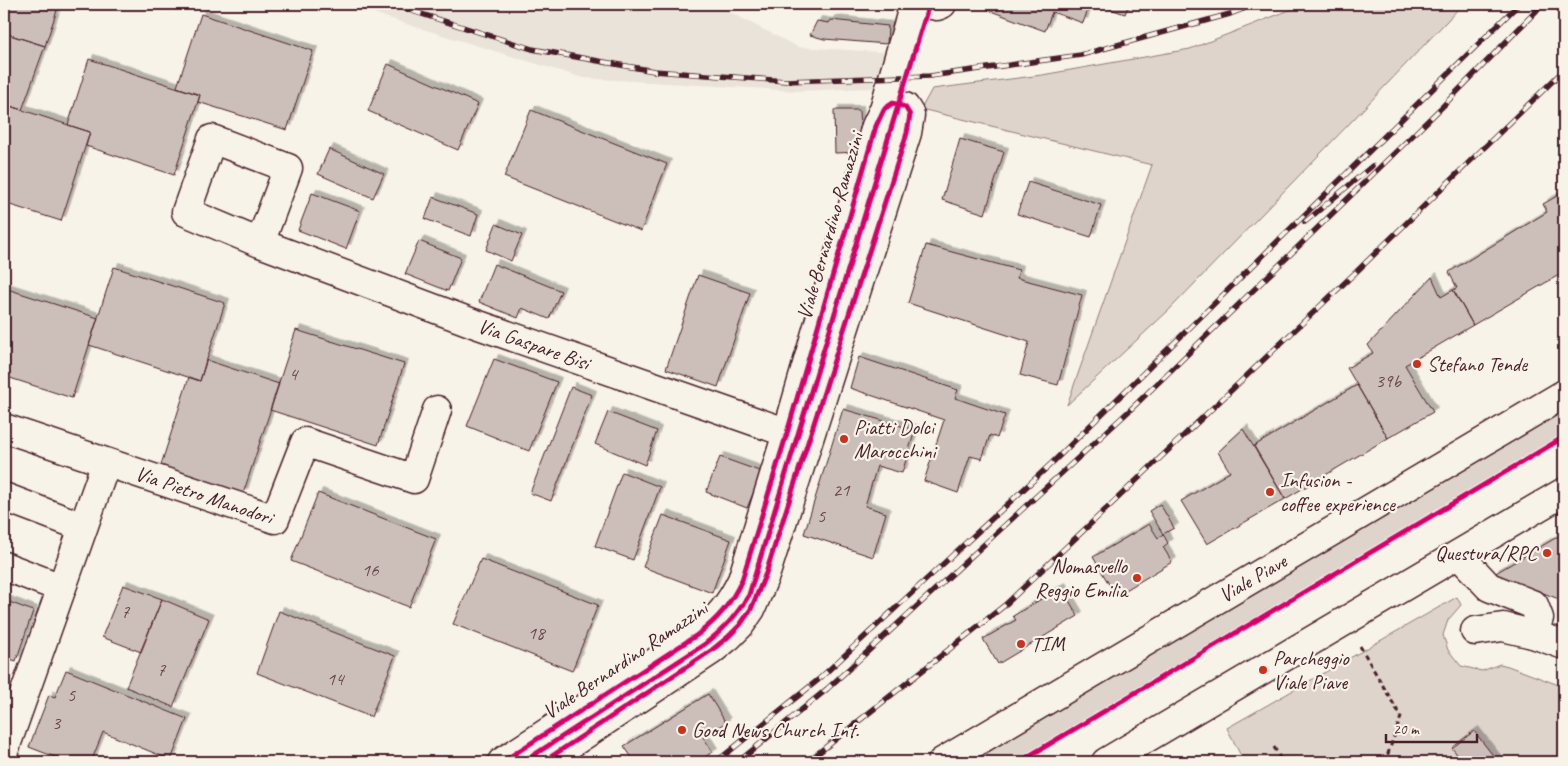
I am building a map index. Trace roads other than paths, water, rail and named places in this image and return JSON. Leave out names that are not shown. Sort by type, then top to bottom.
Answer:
[{"type":"street","name":"Viale Bernardino Ramazzini","points":[[502,762],[711,625],[725,610],[742,580],[798,437],[907,133],[910,115],[905,106],[893,103],[884,109],[914,4]]},
{"type":"street","points":[[928,4],[937,6],[942,4]]},
{"type":"street","name":"Via Gaspare Bisi","points":[[260,243],[473,323],[798,437]]},
{"type":"street","name":"Viale Piave","points":[[942,762],[1564,394]]},
{"type":"street","name":"Via Pietro Manodori","points":[[4,428],[275,519],[305,442],[414,479],[438,410]]},
{"type":"street","name":"Viale Bernardino Ramazzini","points":[[543,762],[712,650],[740,625],[751,609],[766,573],[798,437]]},
{"type":"street","name":"Via Pietro Manodori","points":[[4,751],[106,463]]},
{"type":"street","points":[[1106,762],[1564,492]]},
{"type":"street","points":[[4,497],[83,527]]},
{"type":"street","points":[[1459,555],[1489,587],[1534,604],[1539,618],[1533,634]]},
{"type":"street","points":[[4,566],[61,588]]},
{"type":"street","points":[[1475,631],[1503,627],[1533,634],[1564,645]]},
{"type":"railway","points":[[390,4],[532,49],[654,71],[786,81],[930,76],[1081,55],[1230,14],[1256,4]]},
{"type":"railway","points":[[716,762],[818,680],[1053,462],[1519,4]]},
{"type":"railway","points":[[738,762],[827,689],[1129,411],[1443,106],[1543,4]]},
{"type":"railway","points":[[807,762],[1005,605],[1355,273],[1564,70]]},
{"type":"railway","points":[[1305,222],[1372,166]]},
{"type":"place","name":"Stefano Tende","points":[[1417,364]]},
{"type":"place","name":"Piatti Dolci Marocchini","points":[[844,439]]},
{"type":"place","name":"Infusion - coffee experience","points":[[1270,492]]},
{"type":"place","name":"Questura/RPC","points":[[1547,553]]},
{"type":"place","name":"Nomasvello Reggio Emilia","points":[[1137,578]]},
{"type":"place","name":"TIM","points":[[1021,644]]},
{"type":"place","name":"Parcheggio Viale Piave","points":[[1263,670]]},
{"type":"place","name":"Good News Church Int.","points":[[682,730]]}]
